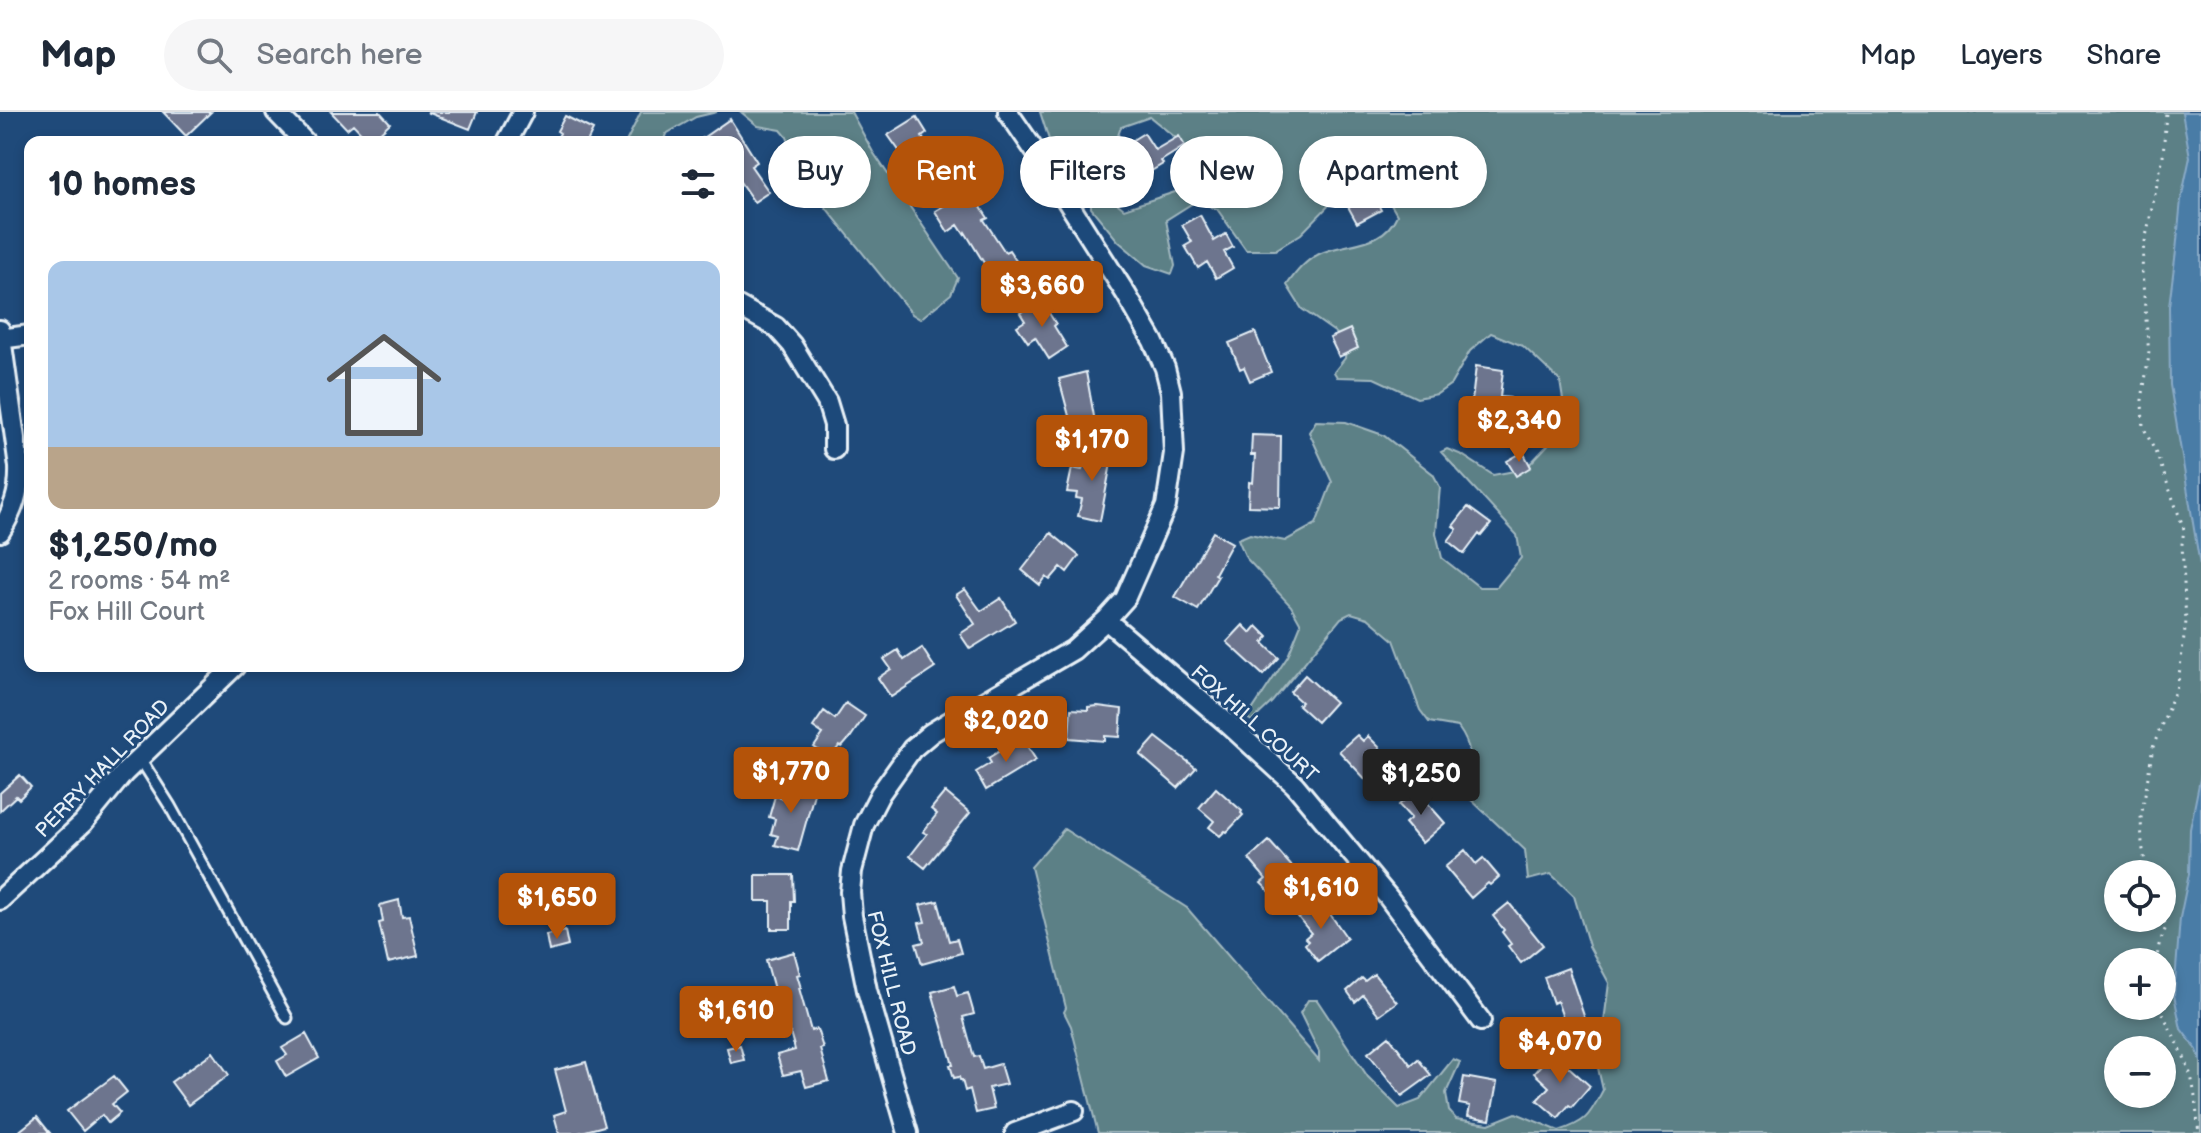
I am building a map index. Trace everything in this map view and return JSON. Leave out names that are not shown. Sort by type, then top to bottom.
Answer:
[{"type":"street","points":[[276,112],[299,136]]},
{"type":"street","points":[[510,136],[523,112]]},
{"type":"street","name":"FOX HILL ROAD","points":[[908,1133],[867,990],[852,916],[852,871],[864,825],[880,794],[912,749],[931,733],[1073,650],[1125,599],[1166,506],[1174,453],[1171,392],[1153,341],[1008,112]]},
{"type":"street","points":[[744,309],[776,327],[792,345],[827,402],[834,425],[834,449]]},
{"type":"street","points":[[0,532],[20,486],[0,336],[24,335]]},
{"type":"street","name":"FOX HILL COURT","points":[[1106,620],[1295,785],[1371,876],[1481,1021]]},
{"type":"street","name":"PERRY HALL ROAD","points":[[0,900],[83,823],[139,757],[229,672]]},
{"type":"street","points":[[1015,1133],[1074,1111]]},
{"type":"lane","points":[[139,757],[170,806],[287,1018]]},
{"type":"path","points":[[2145,860],[2141,818],[2153,747],[2178,683],[2186,622],[2184,529],[2143,426],[2142,400],[2149,355],[2143,251],[2163,156],[2166,112]]},
{"type":"path","points":[[2166,1020],[2189,1069],[2199,1133]]},
{"type":"green space","points":[[641,112],[717,112],[696,117],[665,136],[629,136]]},
{"type":"green space","points":[[741,112],[851,112],[864,136],[786,136],[781,130],[758,126]]},
{"type":"green space","points":[[1040,112],[2201,112],[2201,1133],[1098,1133],[1071,1026],[1064,1012],[1066,1008],[1031,867],[1064,829],[1187,908],[1319,1061],[1319,1052],[1300,1013],[1308,1000],[1317,1000],[1368,1077],[1399,1108],[1420,1100],[1453,1059],[1460,1062],[1446,1093],[1449,1111],[1456,1119],[1489,1124],[1516,1113],[1559,1131],[1576,1124],[1591,1112],[1603,1090],[1598,1068],[1609,983],[1589,946],[1574,896],[1551,874],[1528,880],[1525,850],[1466,795],[1470,759],[1464,736],[1458,727],[1429,722],[1420,710],[1394,640],[1368,618],[1351,613],[1341,618],[1272,702],[1252,721],[1247,718],[1288,656],[1301,624],[1291,606],[1246,558],[1238,539],[1250,534],[1285,541],[1316,524],[1332,482],[1309,432],[1316,421],[1346,422],[1383,435],[1433,474],[1440,487],[1436,533],[1442,558],[1479,587],[1497,587],[1521,558],[1517,535],[1441,452],[1447,449],[1462,455],[1493,475],[1525,469],[1548,445],[1565,412],[1560,381],[1523,346],[1491,333],[1470,351],[1451,384],[1437,394],[1417,398],[1374,378],[1337,377],[1334,372],[1345,358],[1346,346],[1336,333],[1302,309],[1287,285],[1301,267],[1314,257],[1383,233],[1397,215],[1393,208],[1487,208],[1487,136],[1299,136],[1299,208],[1326,208],[1301,234],[1275,250],[1246,250],[1214,208],[1283,208],[1283,136],[1173,136],[1150,117],[1121,127],[1118,136],[1048,136]]},
{"type":"green space","points":[[871,148],[887,173],[887,208],[911,208],[958,278],[951,294],[920,319],[912,314],[826,208],[871,208]]},
{"type":"green space","points":[[1170,194],[1170,208],[1185,208],[1166,220],[1175,266],[1172,274],[1146,265],[1118,241],[1091,208],[1154,208],[1154,199]]},
{"type":"water","points":[[2182,112],[2201,112],[2201,571],[2170,385],[2169,306],[2181,200],[2190,157]]},
{"type":"water","points":[[2201,774],[2201,1062],[2197,1050],[2181,1029],[2176,1005],[2180,918],[2189,874],[2190,829]]},
{"type":"building","points":[[163,112],[211,112],[186,136]]},
{"type":"building","points":[[331,112],[380,112],[390,123],[376,136],[364,136],[353,124],[347,129]]},
{"type":"building","points":[[427,112],[477,112],[470,129]]},
{"type":"building","points":[[565,116],[593,130],[590,136],[558,136],[557,131]]},
{"type":"building","points":[[917,117],[927,133],[923,136],[888,135]]},
{"type":"building","points":[[730,119],[741,136],[706,136]]},
{"type":"building","points":[[744,141],[757,162],[751,166],[768,193],[754,202],[744,188]]},
{"type":"building","points":[[1170,141],[1170,155],[1161,161],[1163,164],[1154,169],[1154,148]]},
{"type":"building","points":[[940,208],[982,208],[988,218],[984,220],[1005,252],[1009,250],[1024,273],[1000,289],[965,232],[958,225],[948,232],[935,211]]},
{"type":"building","points":[[1349,208],[1380,208],[1381,210],[1357,223]]},
{"type":"building","points":[[1200,215],[1214,241],[1226,234],[1233,247],[1224,252],[1233,268],[1216,278],[1207,262],[1198,268],[1185,246],[1192,242],[1182,225]]},
{"type":"building","points":[[1040,299],[1067,347],[1049,359],[1035,337],[1028,342],[1017,326],[1025,321],[1020,313]]},
{"type":"building","points":[[1350,329],[1358,348],[1339,357],[1330,338]]},
{"type":"building","points":[[1255,332],[1271,372],[1250,381],[1244,367],[1240,369],[1229,343]]},
{"type":"building","points":[[1476,366],[1503,370],[1500,397],[1510,398],[1508,411],[1500,410],[1499,414],[1471,410]]},
{"type":"building","points":[[1086,372],[1095,422],[1072,427],[1059,379]]},
{"type":"building","points":[[1252,435],[1281,436],[1280,507],[1248,506],[1255,455],[1251,455]]},
{"type":"building","points":[[1087,447],[1113,453],[1100,521],[1078,516],[1082,499],[1076,498],[1077,493],[1067,492],[1072,468],[1082,470]]},
{"type":"building","points":[[1523,452],[1531,467],[1516,476],[1507,461]]},
{"type":"building","points":[[1468,507],[1491,524],[1464,554],[1448,541],[1457,529],[1453,526]]},
{"type":"building","points":[[1213,532],[1232,543],[1215,574],[1218,576],[1198,610],[1175,597]]},
{"type":"building","points":[[1051,533],[1079,556],[1067,572],[1061,567],[1050,580],[1046,577],[1040,585],[1022,570]]},
{"type":"building","points":[[965,589],[981,611],[1001,598],[1015,621],[970,649],[960,634],[975,624],[956,595]]},
{"type":"building","points":[[1243,625],[1251,633],[1257,626],[1268,637],[1263,643],[1279,658],[1263,675],[1227,642]]},
{"type":"building","points":[[922,648],[935,668],[891,697],[878,678],[891,669],[884,659],[898,650],[904,660]]},
{"type":"building","points":[[1305,675],[1335,702],[1317,722],[1298,705],[1301,702],[1290,692]]},
{"type":"building","points":[[846,703],[865,716],[830,759],[814,747],[823,734],[813,727],[824,711],[835,719]]},
{"type":"building","points":[[1088,707],[1122,709],[1120,737],[1105,736],[1105,741],[1069,738],[1071,709],[1088,710]]},
{"type":"building","points":[[1357,735],[1363,741],[1368,736],[1380,748],[1375,754],[1389,769],[1371,785],[1339,751]]},
{"type":"building","points":[[1156,737],[1196,768],[1178,788],[1140,755]]},
{"type":"building","points":[[1022,738],[1036,760],[986,790],[976,772],[991,763],[988,758]]},
{"type":"building","points":[[20,775],[31,787],[0,811],[0,793]]},
{"type":"building","points":[[787,782],[815,790],[798,851],[775,845],[778,836],[771,834],[775,819],[769,817],[775,796],[782,798]]},
{"type":"building","points":[[1216,788],[1243,815],[1220,836],[1209,827],[1214,821],[1199,808]]},
{"type":"building","points":[[1416,790],[1445,823],[1422,843],[1405,823],[1411,818],[1399,805]]},
{"type":"building","points":[[945,792],[970,813],[925,868],[910,856],[927,834],[923,832],[937,814],[931,809]]},
{"type":"building","points":[[1269,841],[1303,879],[1282,897],[1277,892],[1273,895],[1261,883],[1266,879],[1249,859]]},
{"type":"building","points":[[1465,850],[1476,864],[1483,858],[1499,877],[1471,898],[1445,867]]},
{"type":"building","points":[[756,875],[793,875],[791,929],[771,929],[771,901],[756,901]]},
{"type":"building","points":[[399,900],[402,917],[409,916],[418,956],[388,963],[379,923],[383,922],[380,905]]},
{"type":"building","points":[[1320,900],[1347,938],[1318,961],[1305,944],[1308,941],[1305,938],[1311,933],[1298,917]]},
{"type":"building","points":[[938,901],[949,941],[957,939],[961,953],[922,964],[916,944],[924,942],[919,923],[925,922],[920,905]]},
{"type":"building","points":[[1509,903],[1543,945],[1521,963],[1508,946],[1511,944],[1502,932],[1504,930],[1493,916]]},
{"type":"building","points":[[565,931],[568,946],[549,951],[546,935]]},
{"type":"building","points":[[794,952],[800,974],[797,975],[799,988],[811,1031],[817,1029],[829,1081],[806,1087],[801,1071],[783,1075],[777,1055],[795,1050],[785,1014],[781,1015],[766,960]]},
{"type":"building","points":[[1568,968],[1586,1022],[1567,1029],[1544,977]]},
{"type":"building","points":[[1374,974],[1397,1002],[1379,1015],[1363,995],[1355,1002],[1347,991],[1362,978],[1365,981]]},
{"type":"building","points":[[954,986],[957,996],[968,993],[974,1014],[963,1017],[974,1057],[979,1056],[983,1069],[1000,1064],[1006,1084],[989,1088],[994,1109],[976,1113],[970,1089],[965,1091],[962,1080],[954,1078],[932,992]]},
{"type":"building","points":[[306,1034],[319,1058],[286,1077],[277,1061],[287,1055],[282,1048]]},
{"type":"building","points":[[1389,1036],[1411,1065],[1418,1059],[1431,1075],[1402,1096],[1368,1053]]},
{"type":"building","points":[[740,1045],[744,1060],[731,1063],[727,1048]]},
{"type":"building","points":[[213,1052],[229,1075],[188,1105],[171,1082]]},
{"type":"building","points":[[1552,1052],[1590,1086],[1558,1118],[1537,1100],[1549,1087],[1534,1073]]},
{"type":"building","points":[[586,1062],[604,1126],[578,1133],[559,1133],[554,1115],[566,1111],[555,1070]]},
{"type":"building","points":[[114,1076],[127,1092],[112,1104],[120,1113],[108,1123],[102,1115],[83,1131],[67,1111]]},
{"type":"building","points":[[1464,1077],[1497,1083],[1490,1120],[1468,1116],[1470,1106],[1459,1104]]},
{"type":"building","points":[[37,1117],[50,1133],[17,1133]]}]
